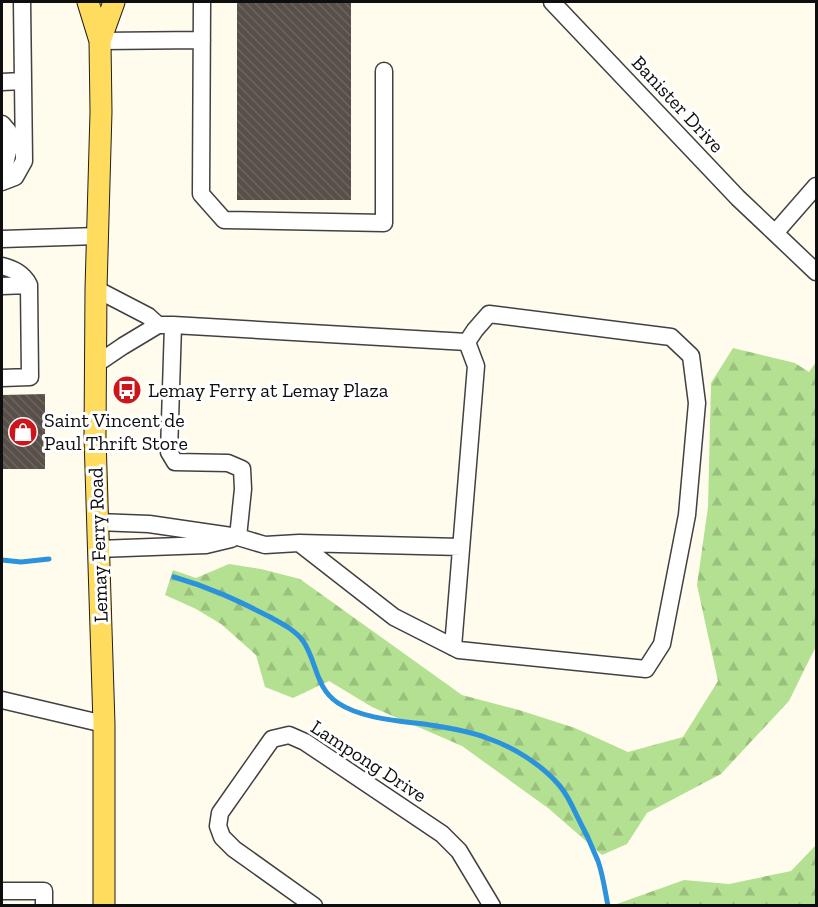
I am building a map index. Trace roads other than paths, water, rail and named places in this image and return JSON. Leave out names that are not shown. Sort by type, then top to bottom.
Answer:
[{"type":"main road","name":"Lemay Ferry Road","points":[[88,2],[100,41],[95,438],[104,724],[104,906]]},
{"type":"main road","name":"Lemay Ferry Road","points":[[100,41],[114,2]]},
{"type":"street","points":[[2,182],[15,177],[24,161],[21,2]]},
{"type":"street","points":[[202,2],[201,194],[224,220],[384,222],[384,71]]},
{"type":"street","name":"Banister Drive","points":[[552,2],[738,198],[816,272]]},
{"type":"street","points":[[100,41],[202,40]]},
{"type":"street","points":[[2,82],[23,81]]},
{"type":"street","points":[[2,124],[8,130],[10,143],[2,177]]},
{"type":"street","points":[[775,233],[816,186]]},
{"type":"street","points":[[2,238],[98,236]]},
{"type":"street","points":[[2,266],[14,269],[26,279],[29,285],[30,377],[2,378]]},
{"type":"street","points":[[2,286],[29,285]]},
{"type":"street","points":[[96,289],[166,325],[467,342]]},
{"type":"street","points":[[299,543],[394,617],[459,650],[646,669],[662,644],[687,515],[697,403],[691,356],[671,337],[489,314],[474,330],[467,342]]},
{"type":"street","points":[[95,365],[123,346],[166,325]]},
{"type":"street","points":[[166,325],[169,452],[175,462],[228,463],[242,470],[243,489],[238,537]]},
{"type":"street","points":[[453,647],[476,366],[467,342]]},
{"type":"street","points":[[97,522],[149,524],[238,537],[266,545],[299,543],[461,547]]},
{"type":"street","points":[[98,549],[206,545],[238,537]]},
{"type":"street","points":[[2,699],[104,724]]},
{"type":"street","name":"Lampong Drive","points":[[314,906],[234,849],[222,837],[218,826],[220,813],[272,739],[289,735],[305,742],[442,834],[459,851],[492,906]]},
{"type":"street","points":[[2,891],[44,891],[44,906]]},
{"type":"waterway","points":[[2,560],[21,562],[49,559]]},
{"type":"waterway","points":[[174,577],[234,600],[292,630],[308,649],[325,690],[338,703],[358,713],[382,719],[473,733],[507,746],[535,763],[552,777],[571,804],[598,861],[608,906]]},
{"type":"place","name":"Lemay Ferry at Lemay Plaza","points":[[127,390]]},
{"type":"place","name":"Saint Vincent de Paul Thrift Store","points":[[23,432]]}]
